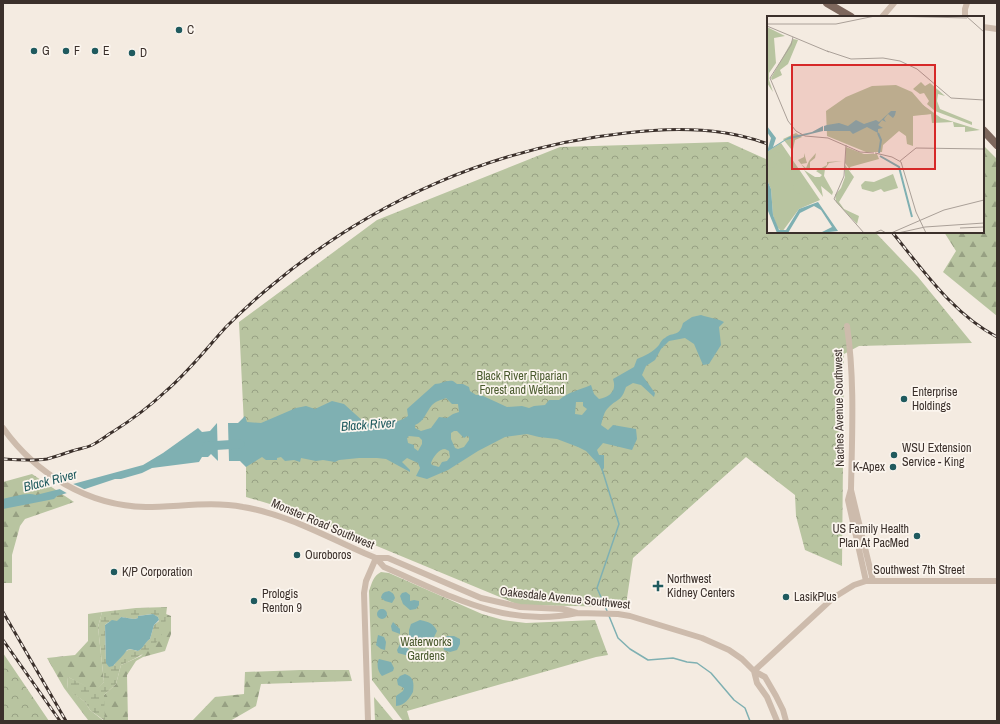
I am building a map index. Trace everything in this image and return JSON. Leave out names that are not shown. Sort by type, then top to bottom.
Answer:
[{"type":"main road","points":[[827,3],[849,16]]},
{"type":"main road","points":[[984,131],[997,145]]},
{"type":"street","points":[[883,16],[894,3]]},
{"type":"street","points":[[965,16],[967,3]]},
{"type":"street","points":[[984,29],[997,29]]},
{"type":"street","name":"Naches Avenue Southwest","points":[[847,326],[851,352],[852,406],[851,489],[848,500],[869,581]]},
{"type":"street","name":"Monster Road Southwest","points":[[3,428],[24,454],[67,486],[89,496],[130,506],[225,505],[249,508],[289,520],[376,558],[366,581],[364,593],[368,721]]},
{"type":"street","name":"Oakesdale Avenue Southwest","points":[[376,558],[388,558],[481,598],[495,602],[520,607],[563,609],[577,613]]},
{"type":"street","name":"Oakesdale Avenue Southwest","points":[[376,558],[384,567],[473,606],[506,614],[562,616],[577,613],[618,614],[630,616],[715,643],[729,650],[742,659],[754,671],[765,677],[783,710],[786,721]]},
{"type":"street","name":"Southwest 7th Street","points":[[754,671],[833,598],[854,585],[869,581],[997,581]]},
{"type":"street","name":"Oakesdale Avenue Southwest","points":[[754,671],[757,683],[767,697],[777,721]]},
{"type":"green space","name":"Black River Riparian Forest and Wetland","points":[[728,142],[767,160],[767,233],[876,233],[918,277],[972,343],[859,346],[844,354],[842,566],[805,550],[796,516],[795,495],[746,457],[633,558],[627,607],[519,605],[290,510],[246,497],[239,322],[377,220],[560,147]]},
{"type":"green space","points":[[984,146],[997,159],[997,316],[943,272],[956,251],[945,233],[984,233]]},
{"type":"green space","points":[[32,474],[74,502],[25,519],[20,526],[12,555],[12,583],[3,583],[3,482]]},
{"type":"green space","name":"Waterworks Gardens","points":[[381,572],[389,573],[482,614],[503,620],[526,623],[595,620],[608,655],[596,657],[407,711],[410,721],[403,721],[372,680],[369,591],[374,578]]},
{"type":"green space","points":[[167,607],[165,626],[158,640],[148,651],[121,665],[116,684],[104,695],[105,721],[90,710],[85,702],[67,689],[68,677],[95,690],[104,682],[98,627],[102,612],[136,608]],"holes":[[[152,614],[158,617],[159,621],[154,625],[150,639],[140,650],[129,649],[114,665],[106,663],[105,625],[114,621],[117,622],[121,617],[134,619],[138,618],[138,616]]]},
{"type":"green space","points":[[102,612],[98,627],[104,682],[95,691],[68,677],[67,688],[85,702],[90,710],[104,721],[91,721],[88,720],[64,688],[47,658],[75,655],[88,641],[88,614]]},
{"type":"green space","points":[[166,614],[171,616],[171,634],[165,651],[143,657],[136,661],[127,675],[128,721],[104,721],[104,695],[116,684],[121,665],[141,656],[164,627]]},
{"type":"green space","points":[[3,653],[49,721],[3,721]]},
{"type":"green space","points":[[349,670],[352,681],[261,684],[256,706],[230,721],[192,721],[215,697],[244,694],[245,672]]},
{"type":"green space","points":[[374,697],[394,721],[375,721]]},
{"type":"water","points":[[701,315],[724,322],[719,327],[721,345],[709,364],[703,365],[694,344],[685,338],[669,341],[661,349],[655,360],[646,366],[642,375],[655,393],[654,397],[641,385],[633,383],[626,387],[621,398],[609,407],[605,413],[601,425],[608,430],[613,425],[636,429],[637,439],[632,450],[603,443],[597,450],[599,455],[604,455],[604,468],[602,471],[599,465],[586,451],[578,447],[557,439],[527,434],[505,437],[478,451],[448,470],[427,479],[416,476],[420,468],[418,463],[407,458],[402,462],[410,470],[410,472],[386,459],[377,458],[359,458],[339,460],[335,462],[323,460],[316,461],[301,458],[300,462],[294,460],[285,461],[281,457],[277,458],[277,460],[266,460],[262,457],[246,467],[240,461],[229,461],[228,423],[238,423],[245,416],[247,422],[261,423],[296,408],[306,406],[315,409],[332,401],[344,404],[365,423],[382,424],[398,421],[408,416],[407,409],[435,384],[448,381],[463,384],[469,387],[470,391],[476,395],[481,395],[507,407],[522,406],[529,408],[545,405],[549,400],[559,400],[570,393],[591,385],[594,394],[599,399],[603,398],[612,393],[614,387],[613,379],[634,367],[637,359],[654,350],[661,341],[680,331],[683,323],[692,317]],"holes":[[[446,398],[452,404],[458,404],[459,412],[447,418],[439,417],[431,428],[421,431],[415,428],[415,425],[423,419],[432,405]],[[576,402],[583,402],[583,406],[587,409],[582,415],[575,414]],[[457,431],[464,438],[467,436],[469,437],[469,440],[464,447],[458,449],[455,448],[451,439],[451,433]],[[409,436],[419,437],[422,440],[422,444],[418,451],[414,448],[414,445],[408,443],[407,438]],[[445,449],[449,451],[450,457],[447,461],[442,462],[439,467],[432,465],[431,463],[433,458],[441,450]]]},
{"type":"water","points":[[217,423],[218,461],[211,454],[208,457],[202,457],[199,462],[152,468],[142,473],[121,479],[115,479],[57,496],[54,499],[3,509],[3,499],[24,494],[36,495],[143,465],[163,453],[198,428],[202,432],[210,431]]},
{"type":"water","points":[[389,591],[395,598],[392,603],[381,598],[384,593]]},
{"type":"water","points":[[406,592],[410,595],[410,601],[419,601],[419,605],[416,609],[410,610],[403,604],[400,596],[402,593]]},
{"type":"water","points":[[382,609],[387,614],[382,619],[377,614]]},
{"type":"water","points":[[153,614],[158,617],[159,620],[154,625],[150,639],[138,651],[130,649],[127,650],[113,666],[109,667],[106,663],[105,625],[112,620],[117,621],[121,617],[134,619],[138,618],[138,616]]},
{"type":"water","points":[[420,620],[430,623],[437,631],[431,643],[425,645],[409,636],[411,624]]},
{"type":"water","points":[[393,622],[400,629],[400,634],[392,631],[391,626]]},
{"type":"water","points":[[378,635],[384,637],[386,642],[385,650],[376,645]]},
{"type":"water","points":[[447,636],[454,636],[460,639],[460,644],[457,650],[450,652],[444,650],[443,643]]},
{"type":"water","points":[[400,644],[405,645],[408,648],[411,655],[409,656],[398,653],[397,650]]},
{"type":"water","points":[[379,659],[391,662],[394,668],[393,671],[382,676],[378,668]]},
{"type":"water","points":[[405,674],[408,675],[413,681],[413,692],[404,703],[396,706],[396,696],[403,691],[404,688],[398,685],[397,680],[400,676]]},
{"type":"pier","points":[[71,483],[88,491],[70,495],[58,488]]},
{"type":"waterway","name":"Black River","points":[[207,446],[240,444]]},
{"type":"waterway","points":[[602,469],[619,524],[597,588],[607,611]]},
{"type":"waterway","points":[[609,616],[618,638],[630,649],[648,660],[673,658],[697,663],[711,673],[734,700],[745,708],[750,721]]},
{"type":"railway","points":[[3,459],[47,459],[87,447],[98,442],[135,417],[160,397],[182,376],[242,311],[271,286],[310,256],[351,228],[393,204],[437,183],[482,165],[529,151],[577,140],[626,133],[680,129],[716,131],[751,138],[767,144]]},
{"type":"railway","points":[[893,233],[927,276],[953,304],[966,316],[997,337]]},
{"type":"railway","points":[[3,612],[66,721]]},
{"type":"railway","points":[[3,640],[60,721]]},
{"type":"place","name":"C","points":[[179,30]]},
{"type":"place","name":"G","points":[[34,51]]},
{"type":"place","name":"F","points":[[66,51]]},
{"type":"place","name":"E","points":[[95,51]]},
{"type":"place","name":"D","points":[[132,53]]},
{"type":"place","name":"Enterprise Holdings","points":[[904,399]]},
{"type":"place","name":"WSU Extension Service - King","points":[[894,455]]},
{"type":"place","name":"K-Apex","points":[[893,467]]},
{"type":"place","name":"US Family Health Plan At PacMed","points":[[917,536]]},
{"type":"place","name":"Ouroboros","points":[[297,555]]},
{"type":"place","name":"K/P Corporation","points":[[114,572]]},
{"type":"place","name":"Northwest Kidney Centers","points":[[658,586]]},
{"type":"place","name":"LasikPlus","points":[[786,597]]},
{"type":"place","name":"Prologis Renton 9","points":[[254,601]]}]
